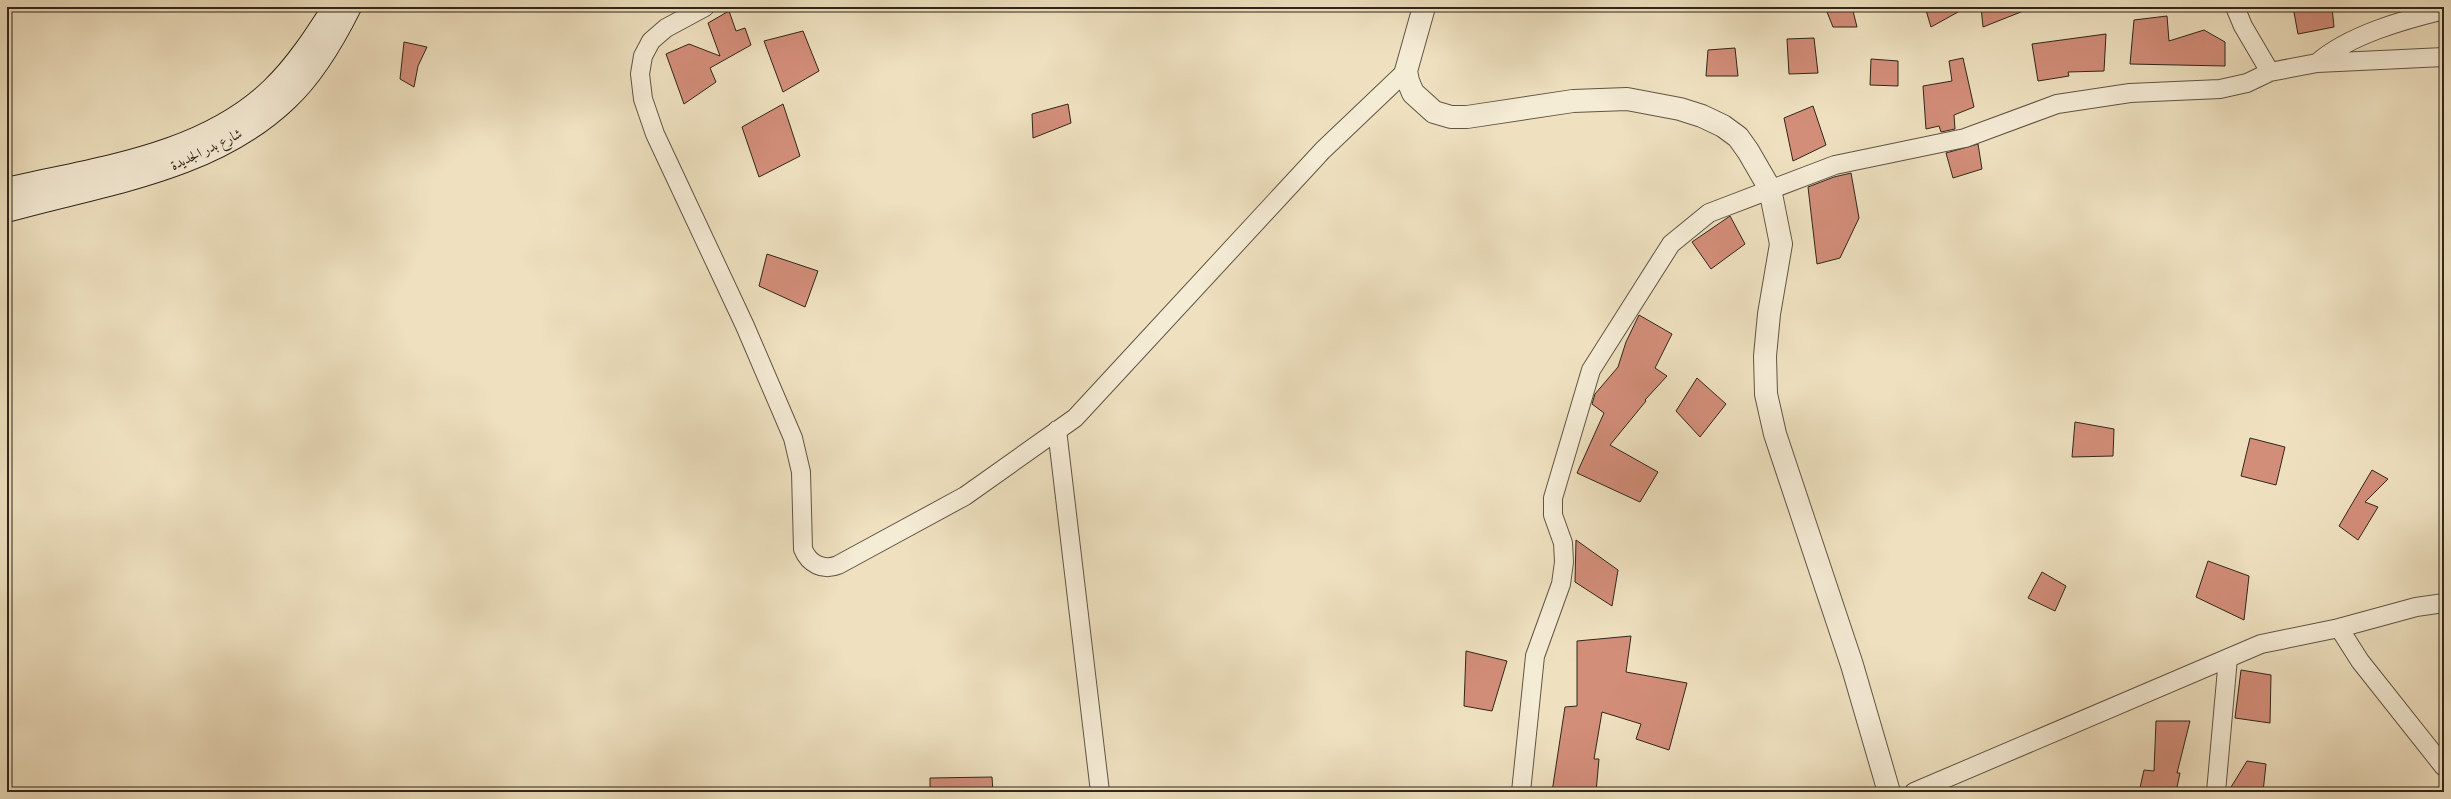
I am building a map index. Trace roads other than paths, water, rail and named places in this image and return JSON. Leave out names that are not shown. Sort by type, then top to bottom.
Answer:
[{"type":"street","name":"شارع بدر الجديدة","points":[[7,189],[136,159],[181,146],[218,129],[272,89],[297,61],[334,7]]},
{"type":"street","name":"شارع بدر الجديدة","points":[[7,211],[112,186],[174,166],[237,136],[270,115],[288,98],[326,50],[350,7]]},
{"type":"street","points":[[705,7],[666,28],[651,41],[643,56],[640,74],[644,99],[655,134],[745,326],[793,438],[801,472],[803,549],[807,558],[815,565],[824,567],[838,565],[965,496],[1075,418],[1322,150],[1406,71],[1424,7]]},
{"type":"street","points":[[2235,7],[2243,26],[2270,72]]},
{"type":"street","points":[[2318,63],[2340,46],[2406,21],[2444,10]]},
{"type":"street","points":[[1521,792],[1535,656],[1561,584],[1564,562],[1564,543],[1553,515],[1553,498],[1591,370],[1671,244],[1710,213],[1835,165],[1965,138],[2057,104],[2130,93],[2220,90],[2247,83],[2270,72],[2318,63],[2444,57]]},
{"type":"street","points":[[1406,71],[1413,93],[1423,104],[1434,112],[1451,117],[1466,117],[1573,101],[1627,99],[1680,109],[1702,116],[1723,126],[1738,137],[1770,189],[1781,244],[1766,342],[1766,394],[1775,434],[1852,665],[1889,792]]},
{"type":"street","points":[[1057,430],[1100,792]]},
{"type":"street","points":[[1914,792],[2261,644],[2339,628],[2416,607],[2444,603]]},
{"type":"street","points":[[2339,628],[2360,661],[2444,768]]},
{"type":"street","points":[[2216,792],[2228,658]]}]
